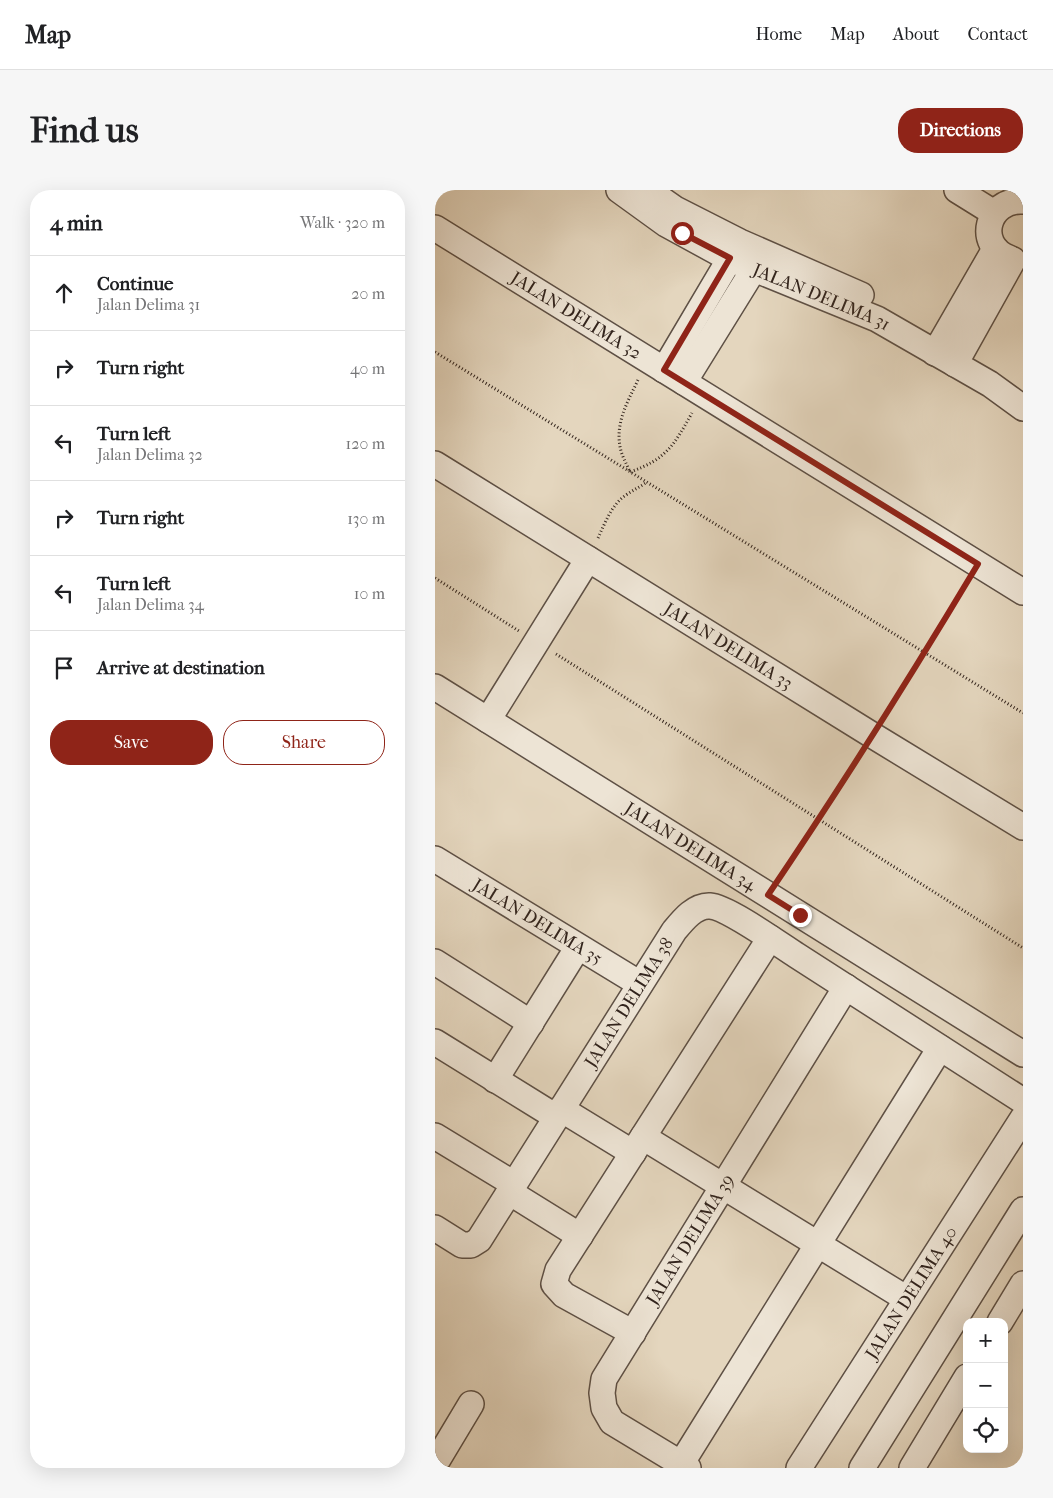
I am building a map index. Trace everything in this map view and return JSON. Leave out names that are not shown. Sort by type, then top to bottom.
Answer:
[{"type":"street","name":"JALAN DELIMA 31","points":[[619,190],[666,224],[891,308],[1023,408]]},
{"type":"street","name":"JALAN DELIMA 31","points":[[648,190],[735,250]]},
{"type":"street","points":[[957,190],[994,214]]},
{"type":"street","points":[[949,351],[1010,256],[991,242],[990,222],[1000,207],[1016,201],[1023,202]]},
{"type":"street","name":"JALAN DELIMA 32","points":[[435,228],[1023,592]]},
{"type":"street","points":[[675,376],[735,250]]},
{"type":"street","points":[[675,376],[759,260]]},
{"type":"street","name":"JALAN DELIMA 31","points":[[949,351],[1006,374],[1023,387]]},
{"type":"street","name":"JALAN DELIMA 33","points":[[435,464],[1023,827]]},
{"type":"street","points":[[488,720],[589,559]]},
{"type":"street","name":"JALAN DELIMA 34","points":[[435,687],[1023,1054]]},
{"type":"street","name":"JALAN DELIMA 35","points":[[435,859],[640,984]]},
{"type":"street","name":"JALAN DELIMA 38","points":[[435,1228],[462,1244],[471,1245],[479,1240],[674,931],[695,909],[709,906],[724,910],[1023,1101]]},
{"type":"street","points":[[633,1333],[564,1295],[554,1284],[558,1270],[770,938]]},
{"type":"street","points":[[495,1080],[578,947]]},
{"type":"street","points":[[435,962],[531,1023]]},
{"type":"street","name":"JALAN DELIMA 39","points":[[684,1466],[612,1422],[604,1408],[602,1393],[604,1379],[846,988]]},
{"type":"street","points":[[435,1042],[495,1080],[559,1113],[638,1145],[723,1186],[907,1299]]},
{"type":"street","points":[[684,1466],[817,1244],[940,1048]]},
{"type":"street","name":"JALAN DELIMA 40","points":[[799,1468],[1023,1118]]},
{"type":"street","points":[[435,1136],[580,1236]]},
{"type":"street","points":[[862,1468],[1023,1210]]},
{"type":"street","points":[[1002,1318],[1023,1284]]},
{"type":"street","points":[[911,1468],[963,1384]]},
{"type":"street","points":[[442,1462],[471,1404]]},
{"type":"path","points":[[435,352],[1023,713]]},
{"type":"path","points":[[630,472],[645,467],[663,456],[676,440],[675,376]]},
{"type":"path","points":[[630,472],[621,452],[619,440],[619,424],[624,407],[675,376]]},
{"type":"path","points":[[589,559],[613,509],[626,495],[647,482]]},
{"type":"path","points":[[768,895],[819,820],[925,653],[978,564]]},
{"type":"path","points":[[435,578],[1023,948]]},
{"type":"route","points":[[682,233],[730,258],[664,370],[978,564],[925,653],[819,820],[768,895],[800,915]]}]
